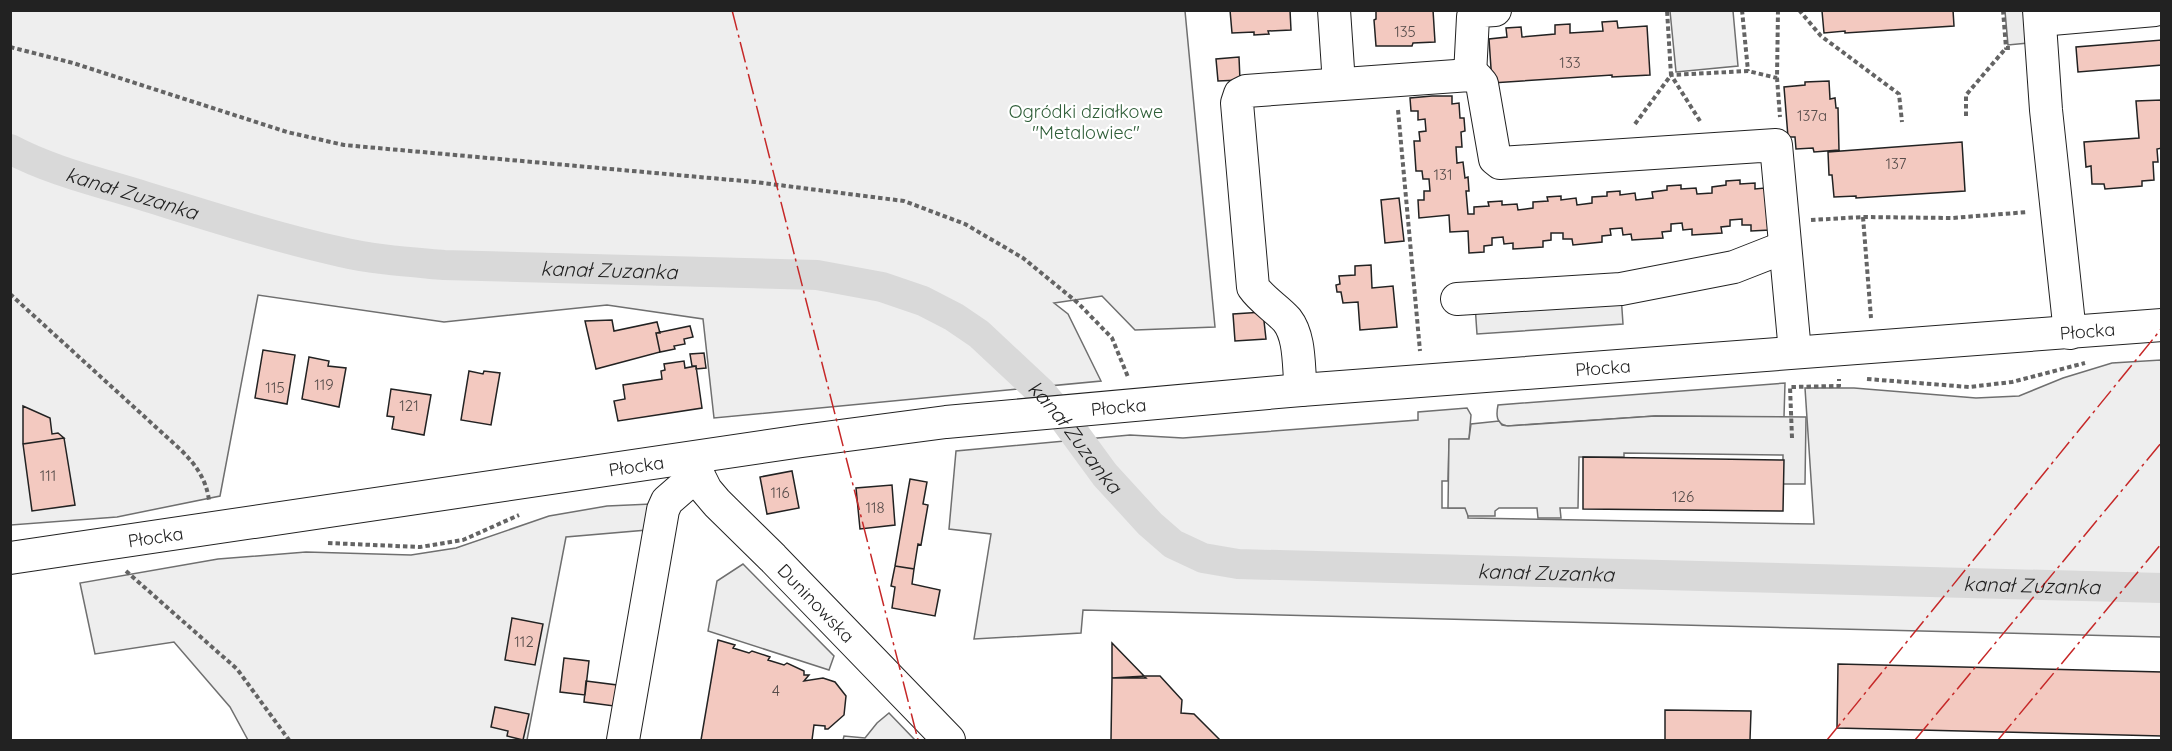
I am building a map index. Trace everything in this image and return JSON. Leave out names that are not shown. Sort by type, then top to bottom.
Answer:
[{"type":"street","points":[[1334,10],[1339,84]]},
{"type":"street","points":[[1470,75],[1473,17],[1480,11],[1495,10]]},
{"type":"street","points":[[2070,333],[2056,209],[2039,15],[2155,10]]},
{"type":"street","points":[[1301,390],[1295,335],[1287,321],[1260,297],[1253,287],[1237,103],[1240,94],[1246,91],[1470,75],[1482,84],[1495,159],[1500,163],[1776,145],[1795,352]]},
{"type":"street","points":[[1457,299],[1621,289],[1734,267],[1784,234]]},
{"type":"street","name":"Płocka","points":[[10,558],[696,466],[946,422],[1301,390],[2162,326]]},
{"type":"street","points":[[622,741],[663,510],[667,501],[696,466]]},
{"type":"street","name":"Duninowska","points":[[696,466],[706,489],[717,503],[949,741]]},
{"type":"path","points":[[1667,10],[1671,75],[1718,149]]},
{"type":"path","points":[[1742,10],[1748,72]]},
{"type":"path","points":[[1776,145],[1782,137],[1778,78],[1778,10]]},
{"type":"path","points":[[1799,10],[1821,36],[1899,94],[1902,122]]},
{"type":"path","points":[[10,47],[73,63],[287,132],[344,145],[755,182],[904,201],[965,224],[1023,258],[1078,303],[1112,338],[1136,404]]},
{"type":"path","points":[[1966,116],[1966,95],[2006,48]]},
{"type":"path","points":[[1671,75],[1748,72],[1778,78]]},
{"type":"path","points":[[1611,156],[1671,75]]},
{"type":"path","points":[[1395,80],[1421,361]]},
{"type":"path","points":[[1784,234],[1863,217],[1952,218],[2056,209]]},
{"type":"path","points":[[1863,217],[1872,327]]},
{"type":"path","points":[[10,294],[192,461],[206,485],[210,509]]},
{"type":"path","points":[[1792,438],[1790,387],[1839,386],[1839,377]]},
{"type":"path","points":[[123,569],[237,669],[289,741]]},
{"type":"green space","name":"Ogródki działkowe \"Metalowiec\"","points":[[11,11],[1185,11],[1215,327],[1135,330],[1102,296],[1054,303],[1068,314],[1101,381],[714,418],[703,319],[607,305],[444,322],[258,295],[220,496],[117,517],[11,525]]},
{"type":"green space","points":[[1670,11],[1733,11],[1738,66],[1676,72]]},
{"type":"green space","points":[[2161,360],[2161,637],[1083,610],[1081,633],[974,639],[991,534],[949,529],[956,451],[1130,435],[1183,438],[1418,420],[1418,412],[1467,408],[1471,415],[1469,439],[1449,440],[1448,481],[1442,481],[1442,508],[1465,508],[1468,518],[1814,524],[1805,388],[1854,388],[1976,398],[2019,396],[2063,378],[2112,363]]},
{"type":"green space","points":[[1785,383],[1784,417],[1655,416],[1507,426],[1499,421],[1497,416],[1498,405]]},
{"type":"green space","points":[[651,504],[647,530],[566,537],[527,740],[248,740],[230,707],[174,642],[95,654],[80,583],[218,559],[306,552],[411,555],[456,548],[549,516],[607,506]]},
{"type":"shaded area","points":[[2005,11],[2025,11],[2028,43],[2008,45]]},
{"type":"shaded area","points":[[1620,280],[1623,324],[1477,334],[1474,290]]},
{"type":"shaded area","points":[[1655,416],[1806,417],[1805,484],[1783,484],[1783,455],[1624,453],[1624,457],[1579,457],[1578,508],[1560,508],[1561,518],[1538,518],[1537,508],[1499,508],[1495,511],[1495,516],[1468,516],[1465,508],[1448,508],[1449,439],[1469,439],[1471,424],[1499,421],[1502,425],[1508,426]]},
{"type":"shaded area","points":[[743,564],[834,656],[829,670],[708,631],[717,581]]},
{"type":"shaded area","points":[[889,713],[915,740],[843,740],[844,736],[865,738]]},
{"type":"building","points":[[1230,10],[1290,10],[1291,30],[1268,31],[1269,34],[1254,35],[1254,32],[1232,33]]},
{"type":"building","points":[[1376,10],[1433,10],[1435,42],[1413,43],[1412,46],[1376,46],[1374,20]]},
{"type":"building","points":[[1818,10],[1953,10],[1954,26],[1824,33],[1822,11]]},
{"type":"building","points":[[1617,21],[1618,28],[1647,26],[1650,75],[1612,77],[1612,75],[1492,83],[1489,39],[1507,37],[1506,28],[1521,27],[1522,37],[1555,34],[1555,25],[1570,24],[1570,33],[1603,31],[1602,22]]},
{"type":"building","points":[[2162,40],[2162,65],[2078,72],[2076,47]]},
{"type":"building","points":[[1239,57],[1240,80],[1218,81],[1216,59]]},
{"type":"building","points":[[1829,81],[1830,99],[1835,98],[1836,108],[1838,108],[1839,150],[1814,152],[1813,148],[1796,149],[1795,137],[1788,137],[1784,87],[1805,85],[1805,82]]},
{"type":"building","points":[[1452,96],[1452,104],[1459,103],[1460,118],[1464,118],[1465,131],[1461,132],[1462,147],[1456,147],[1457,163],[1463,162],[1465,178],[1468,177],[1469,191],[1466,191],[1468,214],[1474,214],[1474,207],[1489,206],[1488,202],[1502,201],[1502,205],[1517,204],[1518,210],[1533,208],[1533,202],[1548,201],[1547,197],[1561,196],[1561,200],[1576,198],[1577,205],[1592,203],[1592,197],[1607,196],[1607,192],[1620,191],[1620,195],[1635,193],[1636,200],[1653,198],[1652,192],[1667,190],[1667,186],[1681,185],[1681,189],[1696,188],[1697,194],[1712,193],[1712,187],[1726,185],[1726,181],[1740,180],[1740,184],[1755,183],[1755,189],[1765,188],[1770,230],[1751,231],[1751,225],[1742,225],[1742,219],[1730,220],[1730,226],[1721,227],[1722,233],[1692,235],[1692,229],[1683,230],[1682,223],[1671,224],[1671,231],[1662,232],[1663,238],[1632,240],[1631,234],[1623,235],[1622,228],[1610,229],[1611,235],[1602,236],[1602,242],[1573,245],[1572,239],[1563,239],[1563,233],[1551,233],[1551,240],[1543,241],[1543,247],[1513,249],[1513,243],[1504,244],[1503,237],[1492,238],[1492,245],[1484,246],[1484,252],[1469,253],[1468,231],[1450,232],[1449,215],[1419,218],[1418,200],[1424,200],[1424,191],[1430,191],[1429,179],[1423,179],[1422,171],[1416,171],[1414,141],[1420,141],[1419,132],[1426,131],[1425,119],[1418,120],[1418,111],[1411,111],[1410,98]]},
{"type":"building","points":[[2162,100],[2162,148],[2157,149],[2158,162],[2153,162],[2154,180],[2142,181],[2142,186],[2105,189],[2104,184],[2092,184],[2091,166],[2086,167],[2084,142],[2139,138],[2136,101]]},
{"type":"building","points":[[1962,142],[1965,191],[1856,198],[1856,196],[1834,197],[1832,175],[1829,175],[1828,152]]},
{"type":"building","points":[[1399,198],[1404,241],[1385,243],[1381,200]]},
{"type":"building","points":[[1371,265],[1372,288],[1393,286],[1397,327],[1360,330],[1358,302],[1343,303],[1341,292],[1337,292],[1336,285],[1340,284],[1339,276],[1355,275],[1355,266]]},
{"type":"building","points":[[1263,312],[1266,339],[1235,341],[1233,314]]},
{"type":"building","points":[[612,320],[614,331],[657,322],[660,333],[656,333],[660,352],[596,369],[585,321]]},
{"type":"building","points":[[690,326],[693,337],[684,339],[685,344],[660,352],[656,333]]},
{"type":"building","points":[[263,350],[295,355],[287,404],[255,398]]},
{"type":"building","points":[[704,353],[706,368],[696,369],[696,366],[692,366],[690,354]]},
{"type":"building","points":[[309,357],[329,361],[328,366],[346,368],[339,407],[302,399]]},
{"type":"building","points":[[684,361],[685,368],[696,366],[702,408],[618,421],[614,401],[625,399],[623,385],[662,379],[661,371],[665,370],[664,364]]},
{"type":"building","points":[[469,371],[483,374],[484,371],[500,373],[491,425],[461,420]]},
{"type":"building","points":[[391,389],[431,395],[424,435],[392,429],[394,417],[387,416]]},
{"type":"building","points":[[23,406],[50,418],[52,434],[58,433],[64,438],[23,444]]},
{"type":"building","points":[[64,438],[75,505],[32,511],[23,444]]},
{"type":"building","points":[[1583,457],[1784,460],[1783,511],[1583,509]]},
{"type":"building","points":[[792,471],[799,508],[767,514],[760,477]]},
{"type":"building","points":[[910,479],[927,482],[923,504],[928,505],[914,569],[895,566]]},
{"type":"building","points":[[892,485],[895,525],[860,529],[856,488]]},
{"type":"building","points":[[895,566],[914,569],[912,584],[940,590],[935,616],[892,608],[895,587],[891,586]]},
{"type":"building","points":[[512,618],[543,624],[535,665],[505,660]]},
{"type":"building","points":[[718,640],[735,645],[733,648],[749,653],[752,651],[770,657],[768,660],[784,665],[787,663],[804,671],[804,675],[809,675],[804,681],[823,678],[835,682],[846,696],[844,715],[828,729],[825,729],[825,726],[814,725],[812,740],[701,740]]},
{"type":"building","points":[[1112,643],[1146,678],[1112,678]]},
{"type":"building","points":[[564,658],[589,661],[585,695],[560,692]]},
{"type":"building","points":[[1838,664],[2162,672],[2162,736],[1837,728]]},
{"type":"building","points":[[1160,676],[1182,700],[1181,713],[1194,714],[1220,740],[1111,740],[1112,678]]},
{"type":"building","points":[[586,681],[617,685],[614,706],[584,702]]},
{"type":"building","points":[[495,707],[529,714],[523,740],[507,736],[508,731],[491,727]]},
{"type":"building","points":[[1665,710],[1751,711],[1750,740],[1665,740]]},
{"type":"waterway","name":"kanał Zuzanka","points":[[10,149],[59,170],[217,219],[291,240],[367,257],[444,265],[817,275],[882,287],[923,301],[954,317],[979,334],[1041,392],[1105,475],[1150,524],[1173,544],[1203,558],[1238,564],[2162,588]]},
{"type":"power","points":[[732,10],[918,740]]},
{"type":"power","points":[[1827,740],[2162,328]]},
{"type":"power","points":[[1915,740],[2162,442]]},
{"type":"power","points":[[1998,740],[2162,543]]}]
